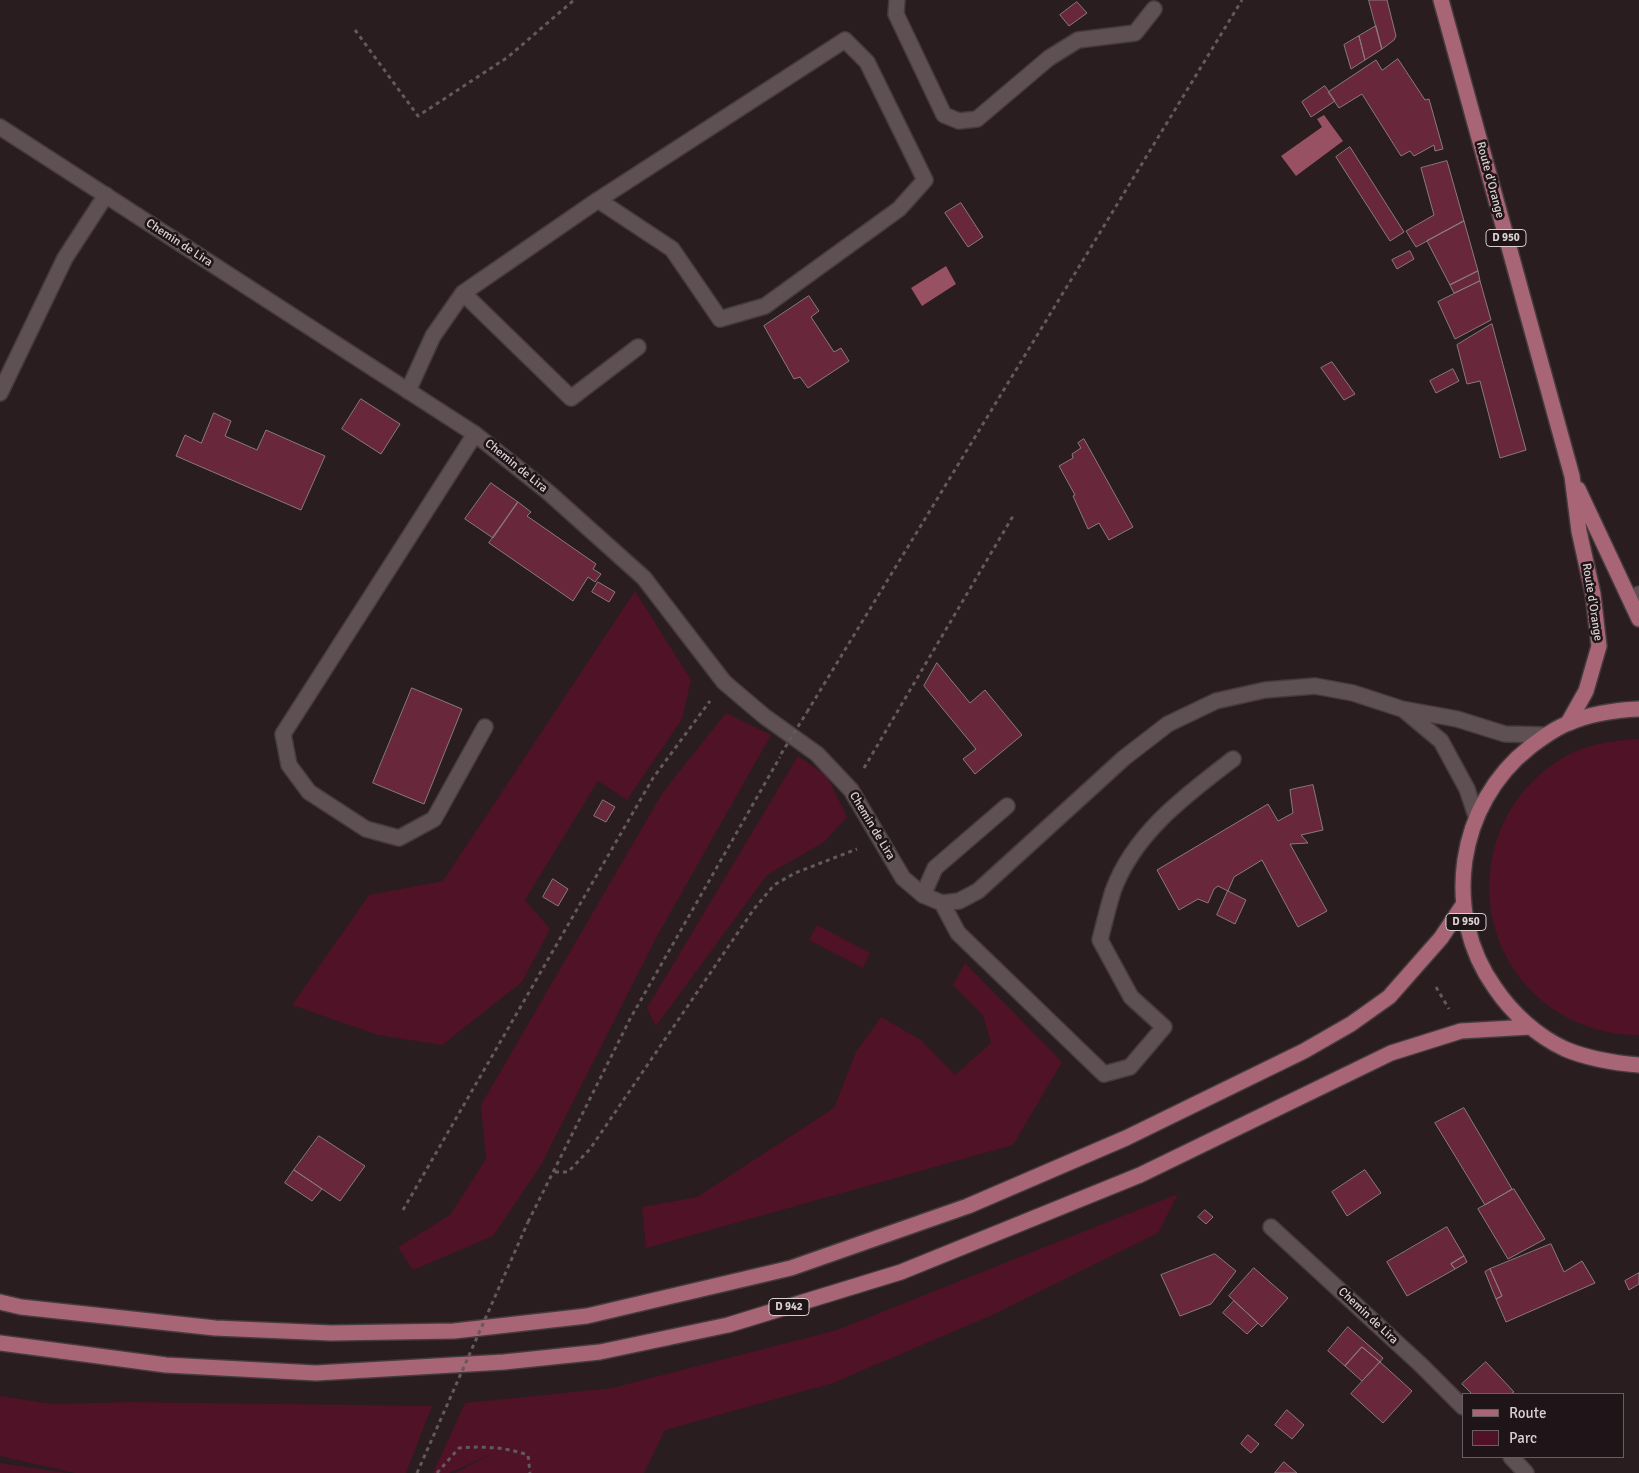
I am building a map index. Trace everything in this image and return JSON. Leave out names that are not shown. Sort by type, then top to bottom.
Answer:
[{"type":"main road","name":"Route d'Orange","points":[[1441,0],[1572,476],[1579,531],[1593,594],[1599,646],[1586,691],[1568,723]]},
{"type":"main road","name":"Route d'Orange","points":[[1572,476],[1635,599],[1639,619]]},
{"type":"main road","name":"D 950","points":[[1639,709],[1608,711],[1568,723],[1546,735],[1511,764],[1494,784],[1476,816],[1467,845],[1463,868],[1463,906],[1470,940],[1484,973],[1504,1002],[1530,1027],[1565,1049],[1604,1062],[1639,1065]]},
{"type":"main road","points":[[0,1302],[21,1307],[215,1328],[331,1333],[454,1331],[587,1316],[791,1268],[968,1206],[1126,1138],[1304,1051],[1351,1024],[1389,996],[1441,938],[1463,906]]},
{"type":"main road","name":"D 942","points":[[0,1343],[166,1365],[316,1373],[504,1362],[600,1352],[728,1325],[901,1272],[1140,1174],[1391,1053],[1461,1031],[1489,1027],[1530,1027]]},
{"type":"street","points":[[897,0],[896,14],[944,115],[959,121],[977,119],[1049,58],[1078,40],[1135,34],[1154,9]]},
{"type":"street","points":[[408,390],[433,336],[463,293],[598,200],[845,40],[867,62],[925,180],[899,209],[765,306],[720,319],[672,248],[598,200]]},
{"type":"street","name":"Chemin de Lira","points":[[0,127],[475,434],[548,492],[644,578],[724,682],[764,716],[817,754],[851,790],[903,878],[923,895],[942,903]]},
{"type":"street","points":[[0,394],[66,258],[106,195]]},
{"type":"street","points":[[463,293],[571,398],[638,347]]},
{"type":"street","points":[[475,434],[283,734],[289,765],[309,792],[366,829],[399,838],[434,820],[484,726]]},
{"type":"street","points":[[1233,759],[1177,802],[1144,838],[1138,845],[1114,890],[1100,940],[1131,997],[1164,1027],[1130,1067],[1104,1074],[958,933],[942,903],[959,901],[978,891],[1124,758],[1168,724],[1216,701],[1266,690],[1315,686],[1353,693],[1402,709],[1457,719],[1505,734],[1546,735]]},
{"type":"street","points":[[1402,709],[1441,741],[1468,789],[1476,816]]},
{"type":"street","points":[[923,895],[935,868],[1007,806]]},
{"type":"street","name":"Chemin de Lira","points":[[1271,1226],[1421,1365],[1462,1407]]},
{"type":"street","points":[[1511,1458],[1526,1473]]},
{"type":"path","points":[[355,30],[418,116],[508,57],[574,0]]},
{"type":"path","points":[[417,1473],[528,1222],[555,1172],[630,1019],[781,754],[1242,0]]},
{"type":"path","points":[[851,790],[1014,516]]},
{"type":"path","points":[[403,1210],[653,778],[724,682]]},
{"type":"path","points":[[555,1172],[568,1172],[590,1149],[754,909],[774,885],[794,873],[880,840]]},
{"type":"path","points":[[1436,987],[1451,1012]]},
{"type":"path","points":[[437,1473],[460,1448],[486,1446],[515,1450],[528,1456],[530,1473]]},
{"type":"green space","points":[[635,591],[691,680],[682,719],[627,800],[598,781],[525,900],[550,929],[522,982],[442,1045],[378,1035],[292,1005],[369,895],[443,881]]},
{"type":"green space","points":[[726,713],[771,735],[656,938],[541,1165],[493,1236],[413,1270],[398,1247],[450,1215],[486,1159],[481,1105],[663,792]]},
{"type":"green space","points":[[1639,739],[1639,1035],[1630,1035],[1603,1031],[1578,1023],[1535,994],[1510,963],[1495,927],[1489,889],[1494,850],[1508,814],[1532,782],[1566,756],[1583,748],[1601,743]]},
{"type":"green space","points":[[798,756],[827,776],[847,817],[824,842],[767,875],[656,1026],[647,1008]]},
{"type":"green space","points":[[817,925],[870,953],[863,968],[809,940]]},
{"type":"green space","points":[[965,963],[1062,1062],[1013,1145],[646,1248],[642,1207],[697,1197],[834,1108],[856,1052],[881,1017],[921,1040],[955,1075],[991,1043],[983,1015],[953,985]]},
{"type":"green space","points":[[1178,1194],[1158,1233],[990,1316],[833,1383],[665,1430],[644,1473],[455,1473],[492,1454],[449,1473],[433,1473],[465,1403],[612,1388],[837,1330]]},
{"type":"green space","points":[[0,1396],[53,1404],[131,1402],[432,1406],[406,1473],[75,1473],[0,1456]]},
{"type":"green space","points":[[0,1463],[67,1473],[0,1473]]},
{"type":"shaded area","points":[[1324,115],[1343,141],[1296,176],[1281,156],[1322,127],[1317,119]]},
{"type":"shaded area","points":[[946,266],[956,284],[922,306],[911,288]]},
{"type":"building","points":[[1369,0],[1387,0],[1396,36],[1394,40],[1382,49]]},
{"type":"building","points":[[1077,2],[1087,13],[1069,26],[1060,15]]},
{"type":"building","points":[[1376,26],[1382,49],[1365,60],[1359,36]]},
{"type":"building","points":[[1359,36],[1365,60],[1351,69],[1344,45]]},
{"type":"building","points":[[1398,59],[1425,100],[1429,99],[1443,149],[1435,151],[1434,145],[1414,156],[1410,151],[1401,156],[1362,94],[1339,108],[1328,92],[1376,60],[1382,70]]},
{"type":"building","points":[[1325,86],[1335,101],[1311,117],[1302,102]]},
{"type":"building","points":[[1350,147],[1404,232],[1390,241],[1336,157]]},
{"type":"building","points":[[1447,161],[1464,221],[1416,247],[1406,231],[1434,215],[1421,168]]},
{"type":"building","points":[[961,203],[983,237],[968,247],[945,213]]},
{"type":"building","points":[[1464,221],[1478,271],[1450,285],[1427,241]]},
{"type":"building","points":[[1410,251],[1414,259],[1397,269],[1392,260]]},
{"type":"building","points":[[1478,271],[1480,281],[1454,293],[1450,285]]},
{"type":"building","points":[[1480,281],[1491,320],[1455,339],[1438,302]]},
{"type":"building","points":[[809,296],[819,311],[811,317],[834,352],[841,348],[849,361],[808,388],[800,377],[794,379],[764,326]]},
{"type":"building","points":[[1492,324],[1526,450],[1500,458],[1480,381],[1467,384],[1457,345]]},
{"type":"building","points":[[1332,362],[1355,394],[1344,400],[1321,368]]},
{"type":"building","points":[[1453,369],[1459,381],[1436,393],[1430,381]]},
{"type":"building","points":[[361,399],[400,424],[381,454],[342,429]]},
{"type":"building","points":[[214,413],[231,421],[225,436],[257,450],[266,430],[325,456],[301,510],[176,456],[185,435],[201,443]]},
{"type":"building","points":[[1084,439],[1133,527],[1109,540],[1099,523],[1088,529],[1073,496],[1075,495],[1059,466],[1073,458],[1072,454],[1081,448],[1078,443]]},
{"type":"building","points":[[491,483],[518,502],[493,538],[465,519]]},
{"type":"building","points":[[518,502],[531,512],[527,516],[596,564],[593,569],[601,574],[595,582],[588,577],[573,601],[489,543]]},
{"type":"building","points":[[598,582],[615,592],[609,602],[592,592]]},
{"type":"building","points":[[937,663],[970,703],[985,690],[1022,735],[975,774],[963,759],[976,749],[924,686]]},
{"type":"building","points":[[412,688],[462,709],[424,804],[373,783]]},
{"type":"building","points":[[1313,785],[1323,830],[1301,835],[1308,843],[1290,844],[1327,911],[1298,927],[1262,860],[1234,877],[1228,891],[1218,886],[1214,889],[1208,903],[1198,899],[1179,910],[1157,870],[1268,804],[1278,821],[1293,813],[1290,790]]},
{"type":"building","points":[[603,800],[615,807],[606,822],[594,816]]},
{"type":"building","points":[[553,879],[568,889],[558,906],[543,897]]},
{"type":"building","points":[[1228,891],[1246,900],[1235,924],[1217,915]]},
{"type":"building","points":[[1464,1108],[1512,1189],[1485,1205],[1435,1123]]},
{"type":"building","points":[[319,1136],[365,1166],[340,1201],[294,1170]]},
{"type":"building","points":[[294,1170],[322,1189],[312,1201],[285,1183]]},
{"type":"building","points":[[1365,1170],[1381,1193],[1347,1216],[1332,1192]]},
{"type":"building","points":[[1514,1189],[1545,1239],[1508,1259],[1478,1209]]},
{"type":"building","points":[[1205,1210],[1213,1217],[1206,1224],[1198,1217]]},
{"type":"building","points":[[1447,1227],[1464,1256],[1451,1264],[1455,1269],[1407,1296],[1387,1262]]},
{"type":"building","points":[[1551,1244],[1564,1272],[1582,1261],[1595,1283],[1506,1322],[1496,1299],[1502,1296],[1490,1269]]},
{"type":"building","points":[[1215,1254],[1236,1271],[1211,1304],[1180,1316],[1161,1275]]},
{"type":"building","points":[[1464,1256],[1467,1262],[1455,1269],[1451,1264]]},
{"type":"building","points":[[1254,1268],[1288,1298],[1262,1327],[1229,1296]]},
{"type":"building","points":[[1490,1269],[1502,1296],[1496,1299],[1485,1272]]},
{"type":"building","points":[[1639,1273],[1639,1284],[1629,1290],[1625,1281]]},
{"type":"building","points":[[1234,1301],[1258,1323],[1247,1334],[1223,1313]]},
{"type":"building","points":[[1348,1327],[1383,1358],[1380,1362],[1362,1347],[1345,1366],[1328,1351]]},
{"type":"building","points":[[1362,1347],[1380,1362],[1362,1381],[1345,1366]]},
{"type":"building","points":[[1380,1362],[1412,1391],[1383,1423],[1351,1394]]},
{"type":"building","points":[[1486,1362],[1514,1392],[1471,1393],[1462,1384]]},
{"type":"building","points":[[1287,1410],[1304,1425],[1292,1439],[1275,1425]]},
{"type":"building","points":[[1248,1435],[1259,1444],[1251,1453],[1241,1444]]},
{"type":"building","points":[[1284,1462],[1297,1473],[1275,1473]]}]
